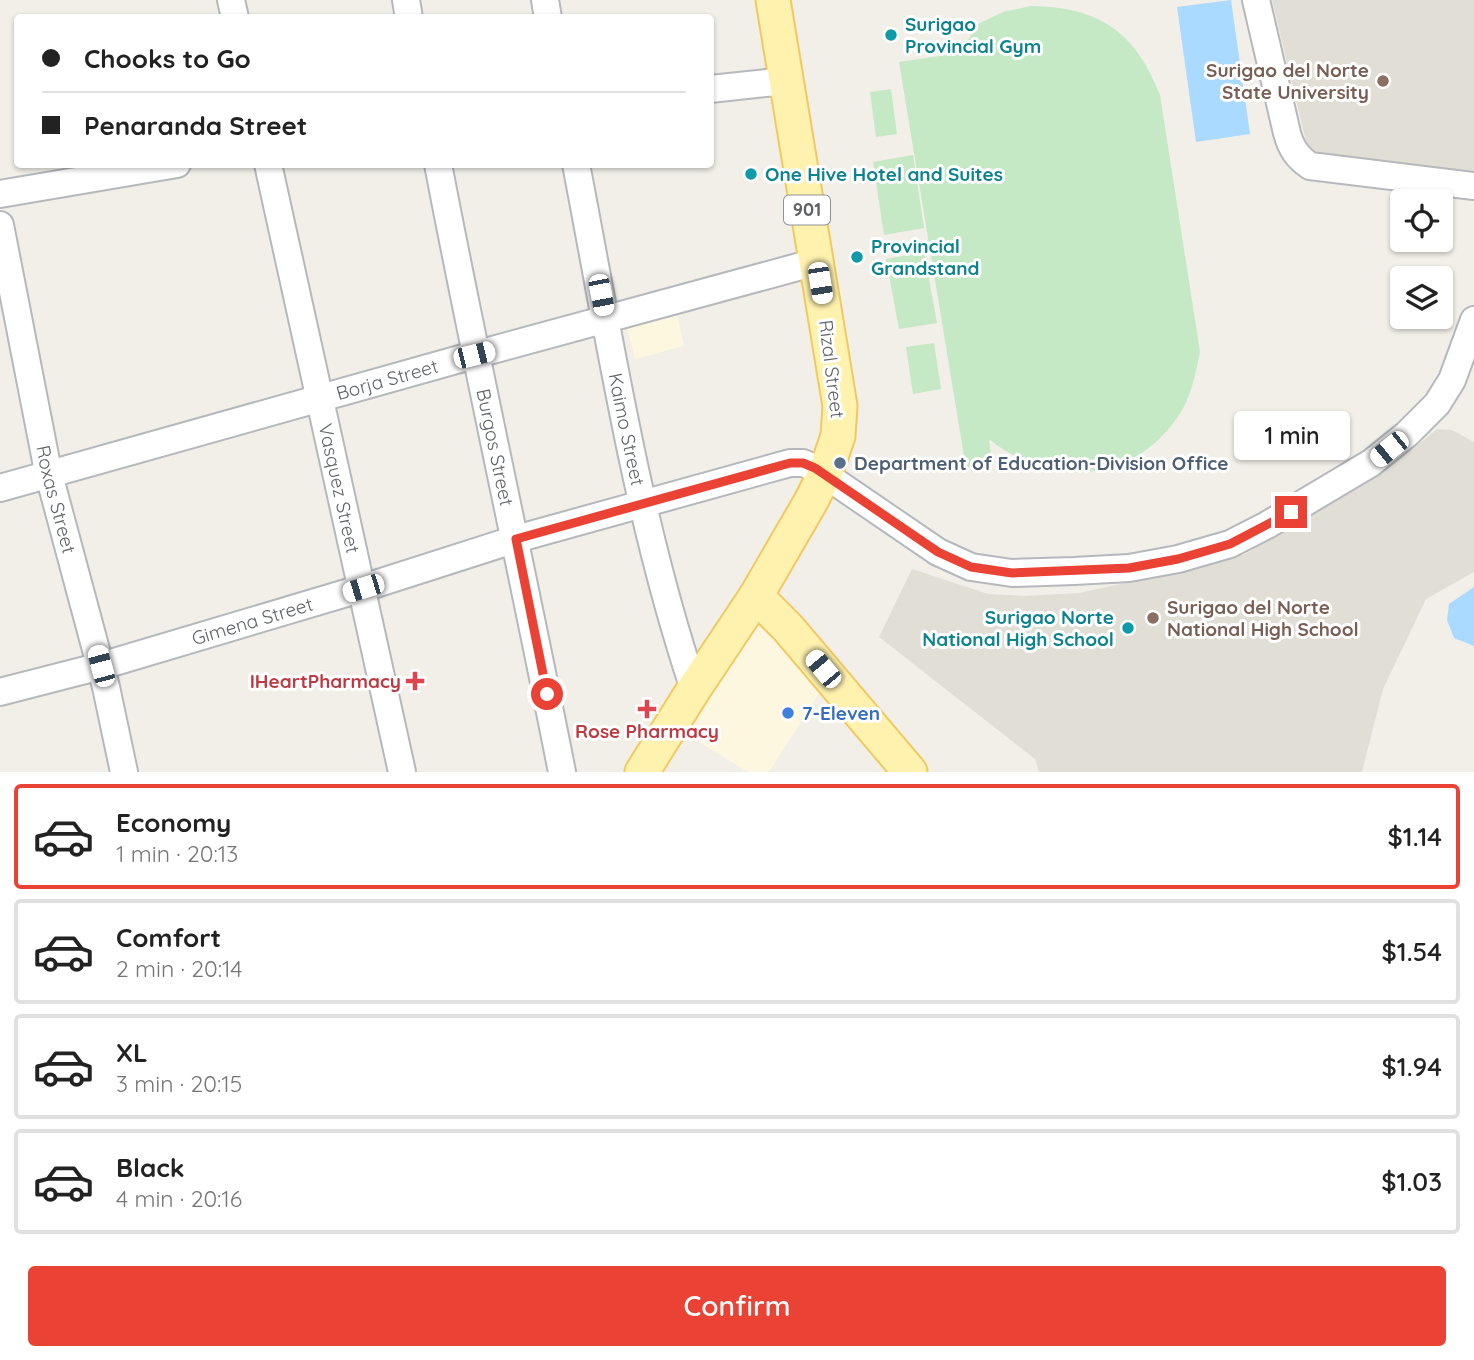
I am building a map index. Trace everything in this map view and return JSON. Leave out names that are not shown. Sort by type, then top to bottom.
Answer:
[{"type":"main road","name":"Rizal Street","points":[[642,772],[756,596],[825,474],[838,436],[841,406],[773,0]]},
{"type":"main road","points":[[756,596],[788,628],[910,772]]},
{"type":"street","points":[[1256,0],[1287,133],[1295,153],[1303,161],[1310,166],[1474,186]]},
{"type":"street","points":[[714,89],[785,81]]},
{"type":"street","points":[[0,194],[153,168]]},
{"type":"street","name":"Vasquez Street","points":[[269,168],[318,399],[363,588],[401,772]]},
{"type":"street","name":"Burgos Street","points":[[439,168],[474,355],[516,539],[562,772]]},
{"type":"street","name":"Kaimo Street","points":[[577,168],[643,505],[668,605],[694,689]]},
{"type":"street","name":"Roxas Street","points":[[0,225],[49,474],[101,666],[124,772]]},
{"type":"street","name":"Borja Street","points":[[0,488],[816,262]]},
{"type":"street","name":"Gimena Street","points":[[0,692],[101,666],[516,539],[790,463],[803,463],[825,474],[938,552],[971,567],[1012,573],[1074,572],[1129,568],[1178,559],[1230,544],[1267,525],[1371,463],[1407,435],[1437,404],[1452,380],[1474,320]]},
{"type":"shaded area","name":"Surigao del Norte State University","points":[[1272,0],[1474,0],[1474,178],[1311,162]]},
{"type":"shaded area","points":[[677,315],[684,346],[635,359],[627,328]]},
{"type":"shaded area","name":"Surigao del Norte National High School","points":[[1437,429],[1452,430],[1474,442],[1474,572],[1426,599],[1383,689],[1362,772],[1039,772],[1035,759],[879,637],[912,569],[988,594],[1025,596],[1079,593],[1217,563],[1245,554],[1413,449]]},
{"type":"shaded area","points":[[754,615],[823,687],[769,772],[748,772],[681,730]]},
{"type":"green space","points":[[1031,6],[1076,11],[1112,27],[1139,54],[1150,73],[1160,95],[1200,352],[1186,403],[1158,440],[1137,456],[1113,467],[1088,472],[1037,466],[1012,455],[989,439],[992,462],[966,468],[899,62],[960,53],[978,24],[1003,12]]},
{"type":"green space","points":[[891,89],[897,134],[876,137],[870,92]]},
{"type":"green space","points":[[913,155],[924,228],[884,235],[873,162]]},
{"type":"green space","points":[[924,252],[937,323],[899,329],[886,259]]},
{"type":"green space","points":[[934,343],[941,389],[913,394],[906,347]]},
{"type":"water","points":[[1231,0],[1250,134],[1196,142],[1177,7]]},
{"type":"water","points":[[1474,587],[1474,646],[1454,638],[1447,620],[1449,604]]},
{"type":"place","name":"Surigao Provincial Gym","points":[[891,35]]},
{"type":"place","name":"Surigao del Norte State University","points":[[1383,81]]},
{"type":"place","name":"One Hive Hotel and Suites","points":[[751,174]]},
{"type":"place","name":"Provincial Grandstand","points":[[857,257]]},
{"type":"place","name":"Department of Education-Division Office","points":[[840,463]]},
{"type":"place","name":"Surigao del Norte National High School","points":[[1153,618]]},
{"type":"place","name":"Surigao Norte National High School","points":[[1128,628]]},
{"type":"place","name":"IHeartPharmacy","points":[[415,681]]},
{"type":"place","name":"Rose Pharmacy","points":[[647,709]]},
{"type":"place","name":"7-Eleven","points":[[788,713]]},
{"type":"route","points":[[547,694],[516,539],[790,463],[803,463],[815,468],[938,552],[971,567],[1012,573],[1129,568],[1178,559],[1230,544],[1291,512]]}]
